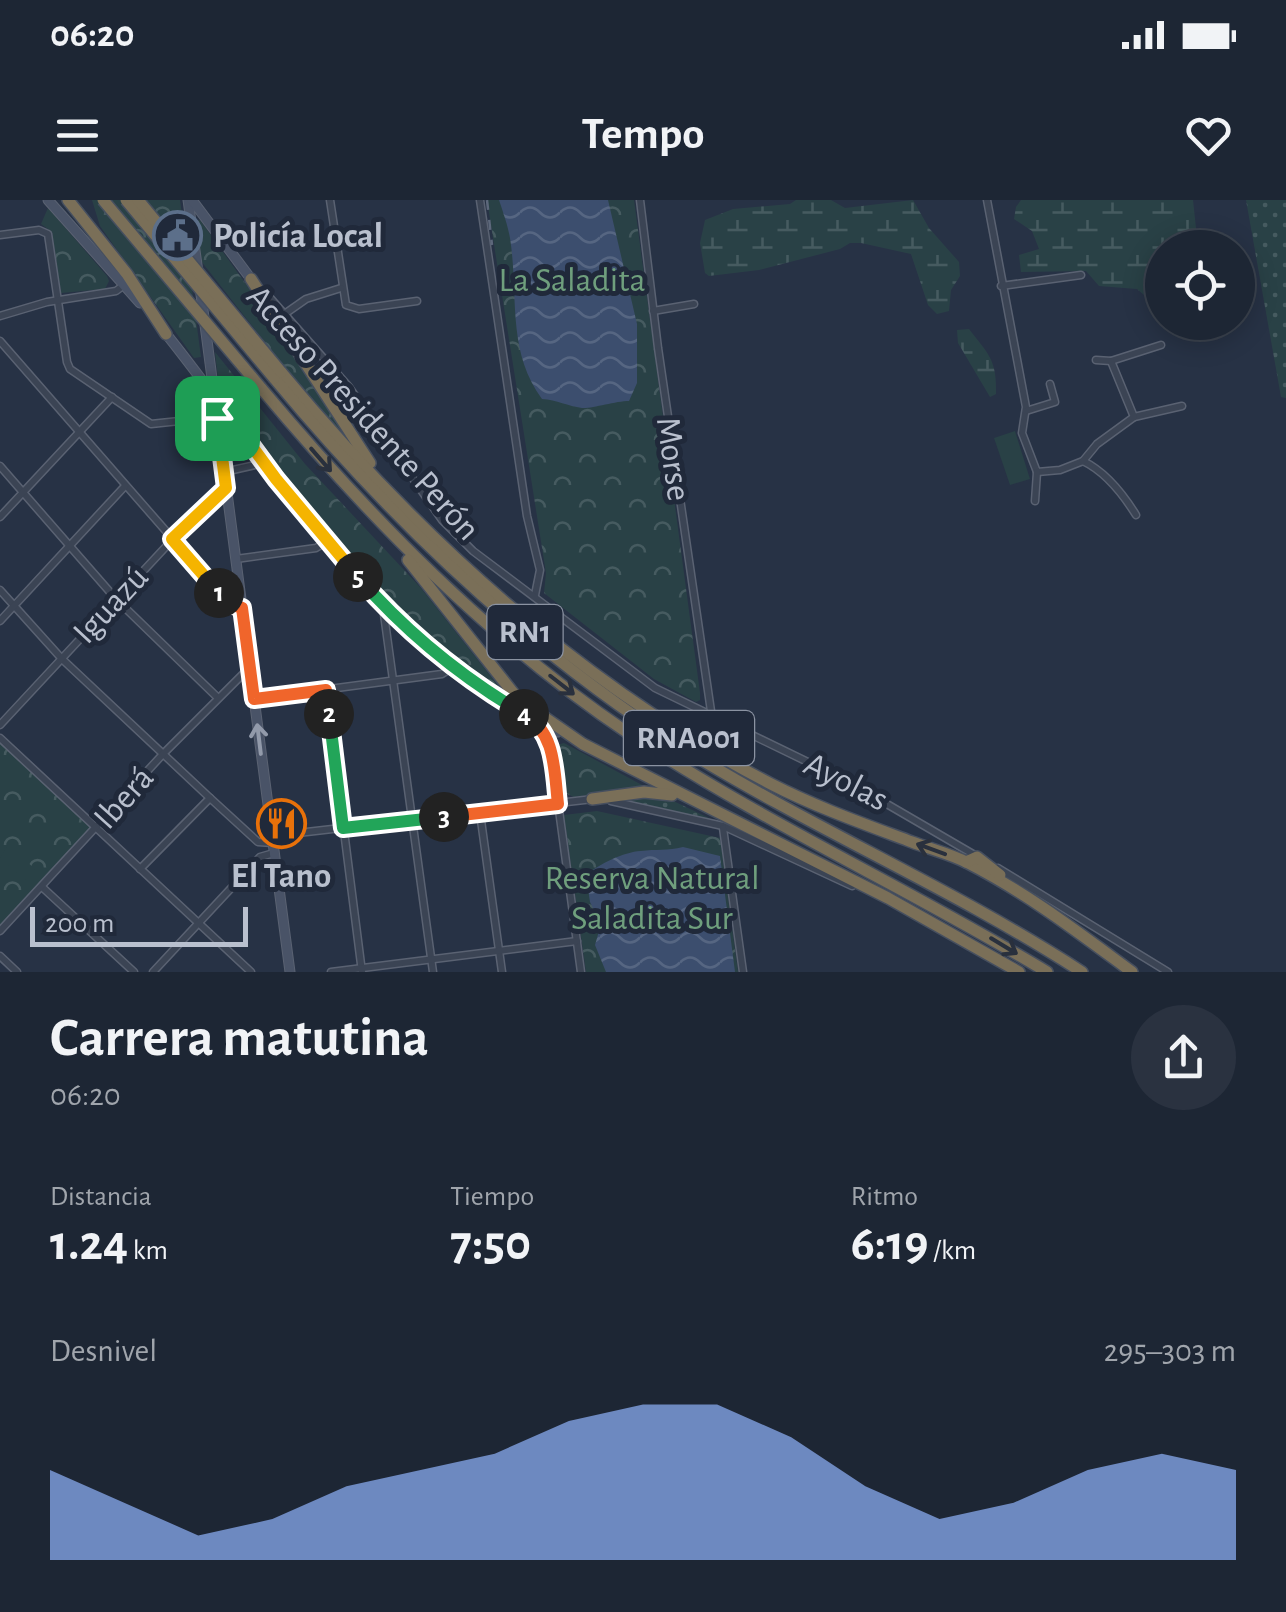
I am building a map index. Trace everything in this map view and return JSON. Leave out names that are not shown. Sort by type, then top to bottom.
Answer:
[{"type":"highway","points":[[68,200],[127,274],[166,334]]},
{"type":"highway","name":"RN1","points":[[104,200],[384,528],[506,640],[631,735],[736,801],[930,904],[1047,972]]},
{"type":"highway","name":"RN1","points":[[126,200],[278,375],[345,460],[448,565],[588,682],[710,764],[1006,926],[1082,972]]},
{"type":"highway","name":"Acceso Presidente Perón","points":[[138,200],[278,375],[406,510],[563,651],[694,741],[810,802],[972,859],[1132,972]]},
{"type":"highway","points":[[251,279],[362,452],[406,510]]},
{"type":"highway","points":[[384,528],[518,699],[583,744]]},
{"type":"highway","name":"RNA001","points":[[583,744],[888,898],[1019,972]]},
{"type":"highway","points":[[592,798],[653,792],[683,796]]},
{"type":"main road","name":"RNA001","points":[[48,200],[125,284],[264,464],[382,604],[453,667],[533,719],[583,744]]},
{"type":"main road","points":[[190,200],[251,279]]},
{"type":"main road","points":[[190,200],[290,972]]},
{"type":"street","points":[[330,200],[343,301],[354,309],[417,301]]},
{"type":"street","points":[[480,200],[527,516],[539,562],[534,595]]},
{"type":"street","name":"Morse","points":[[640,200],[712,718]]},
{"type":"street","points":[[987,200],[1026,411],[1022,433],[1037,472],[1035,501]]},
{"type":"street","points":[[0,235],[39,230],[48,234],[68,366],[156,424],[217,418]]},
{"type":"street","points":[[1002,286],[1082,275]]},
{"type":"street","name":"Ayolas","points":[[251,279],[286,312],[378,424],[442,520],[473,551],[655,688],[849,782],[972,859],[1168,972]]},
{"type":"street","points":[[0,316],[57,300],[111,292],[125,284]]},
{"type":"street","points":[[286,312],[306,299],[342,288]]},
{"type":"street","points":[[653,311],[694,304]]},
{"type":"street","points":[[0,342],[227,601],[242,608]]},
{"type":"street","points":[[1096,360],[1110,361],[1162,345]]},
{"type":"street","points":[[1110,361],[1134,417]]},
{"type":"street","points":[[1026,411],[1055,402],[1050,384]]},
{"type":"street","points":[[0,518],[112,398]]},
{"type":"street","points":[[1037,472],[1060,470],[1083,461],[1097,444],[1134,417],[1182,406]]},
{"type":"street","points":[[1083,461],[1098,470],[1136,515]]},
{"type":"street","points":[[224,472],[264,464]]},
{"type":"street","points":[[0,466],[116,599],[217,697]]},
{"type":"street","points":[[0,621],[126,486]]},
{"type":"street","name":"Iguazú","points":[[0,725],[172,539],[226,488]]},
{"type":"street","points":[[235,559],[316,548],[327,541]]},
{"type":"street","points":[[0,590],[62,659],[258,842],[273,844],[343,828],[592,798],[723,826],[906,912],[1008,972]]},
{"type":"street","points":[[382,604],[432,972]]},
{"type":"street","name":"Iberá","points":[[0,932],[163,754],[250,667]]},
{"type":"street","points":[[254,699],[442,674],[453,667]]},
{"type":"street","points":[[326,690],[362,970]]},
{"type":"street","points":[[533,719],[550,744],[581,972]]},
{"type":"street","points":[[0,738],[251,972]]},
{"type":"street","points":[[140,869],[210,798]]},
{"type":"street","points":[[480,813],[502,972]]},
{"type":"street","points":[[723,826],[742,972]]},
{"type":"street","points":[[154,972],[273,844]]},
{"type":"street","points":[[42,887],[134,972]]},
{"type":"street","points":[[331,972],[577,941]]},
{"type":"street","points":[[0,956],[17,972]]},
{"type":"green space","points":[[92,200],[180,200],[201,357],[194,358],[100,226]]},
{"type":"green space","name":"La Saladita","points":[[487,200],[634,200],[700,693],[696,702],[654,679],[544,593],[546,573]]},
{"type":"green space","points":[[796,200],[831,200],[845,208],[913,200],[929,228],[959,262],[960,276],[951,290],[949,311],[937,314],[928,305],[911,254],[861,243],[759,270],[709,276],[705,273],[700,243],[705,220],[733,209],[790,204]]},
{"type":"green space","points":[[1021,200],[1193,200],[1196,230],[1145,230],[1145,296],[1137,289],[1099,286],[1086,271],[1021,272],[1019,255],[1039,249],[1032,231],[1014,219]]},
{"type":"green space","points":[[1246,200],[1286,200],[1286,398],[1281,397],[1255,251],[1255,230],[1251,230]]},
{"type":"green space","points":[[48,208],[107,276],[105,289],[61,293],[52,232],[41,224]]},
{"type":"green space","points":[[200,220],[352,444],[294,379],[201,261],[196,221]]},
{"type":"green space","points":[[969,329],[993,365],[996,394],[990,397],[958,343],[957,330]]},
{"type":"green space","points":[[215,352],[305,464],[420,587],[508,698],[389,604],[220,396]]},
{"type":"green space","points":[[1015,431],[1030,479],[1010,485],[994,438]]},
{"type":"green space","points":[[0,738],[96,829],[0,931]]},
{"type":"green space","points":[[564,743],[642,787],[574,797],[567,794],[557,745]]},
{"type":"green space","points":[[665,797],[711,819],[621,800]]},
{"type":"green space","name":"Reserva Natural Saladita Sur","points":[[597,811],[720,838],[738,972],[586,972],[564,815]]},
{"type":"green space","points":[[8,845],[35,869],[25,880],[0,858]]},
{"type":"water","points":[[499,200],[608,200],[637,324],[637,383],[629,401],[582,408],[542,399],[523,361],[518,341],[510,238]]},
{"type":"water","name":"Reserva Natural Saladita Sur","points":[[683,847],[720,856],[735,972],[606,972],[595,945],[601,924],[590,902],[586,875],[627,854]]},
{"type":"railway","points":[[487,200],[492,245]]},
{"type":"place","name":"Policía Local","points":[[178,236]]},
{"type":"place","name":"El Tano","points":[[281,824]]},
{"type":"route","points":[[214,395],[276,479],[392,616],[453,667],[533,719],[550,744],[558,804],[343,828],[326,690],[254,699],[242,608],[227,601],[172,539],[226,488],[217,418],[214,395]]}]
